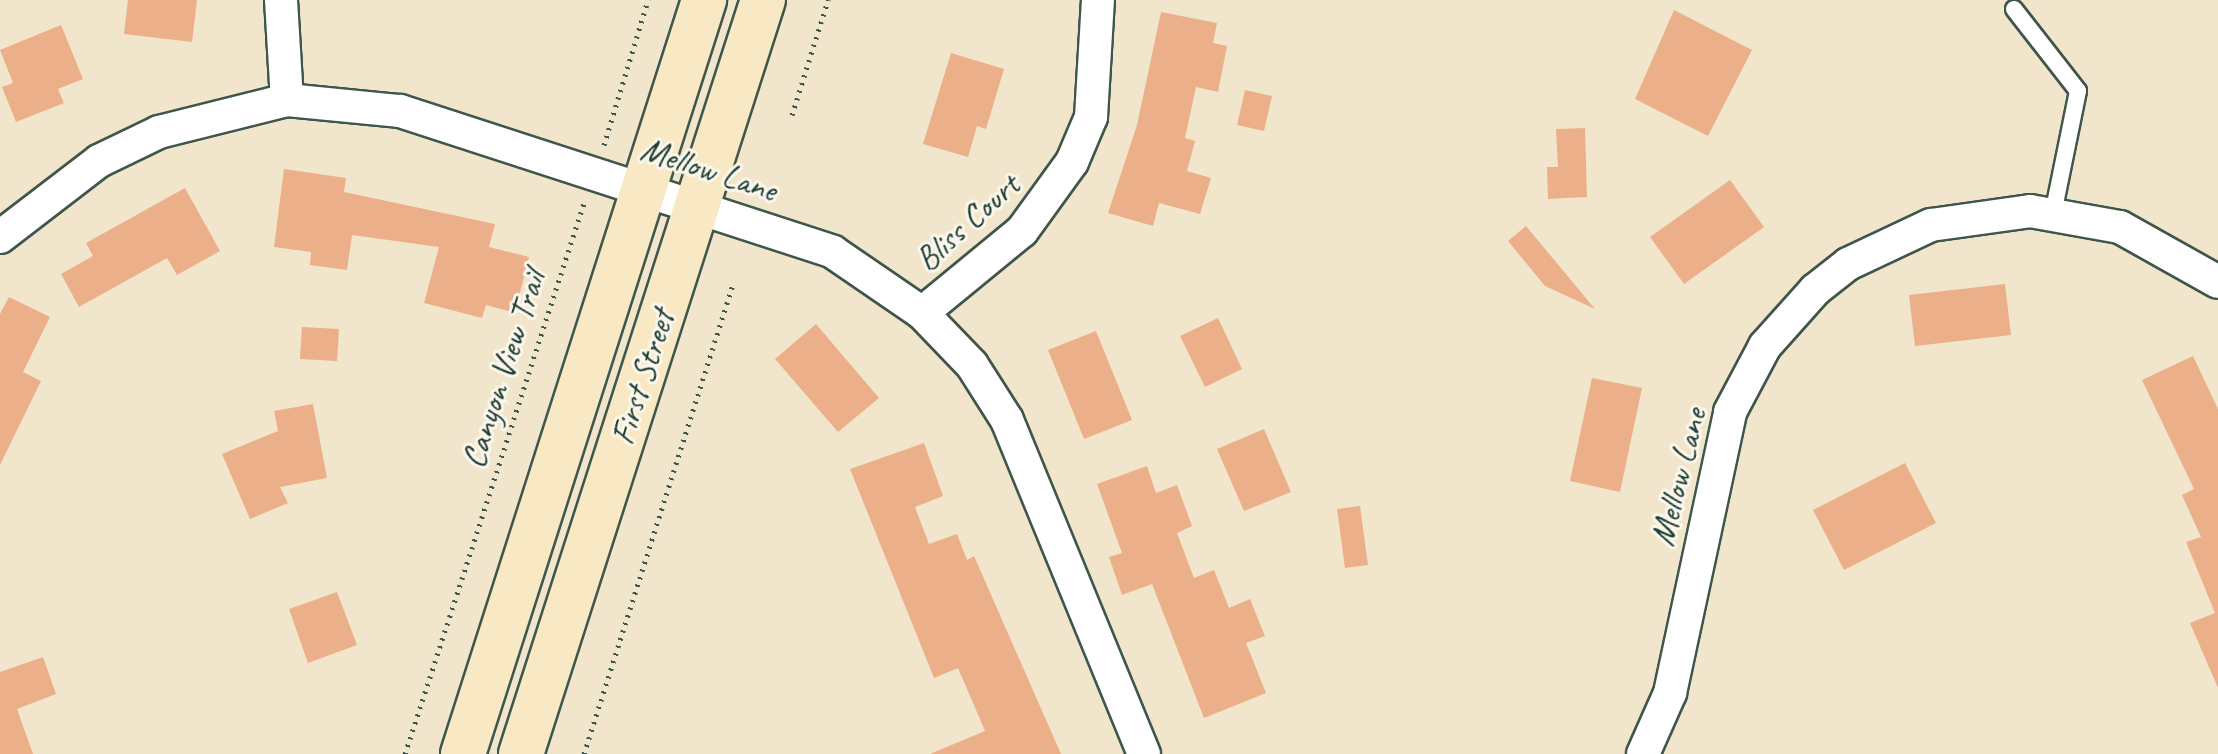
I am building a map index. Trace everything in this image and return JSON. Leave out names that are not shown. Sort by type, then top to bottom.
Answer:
[{"type":"main road","name":"First Street","points":[[463,754],[704,0]]},
{"type":"main road","name":"First Street","points":[[521,754],[763,0]]},
{"type":"street","points":[[281,0],[287,100]]},
{"type":"street","name":"Bliss Court","points":[[922,313],[1022,231],[1072,162],[1091,117],[1098,0]]},
{"type":"street","name":"Mellow Lane","points":[[0,237],[99,161],[159,132],[287,100],[400,111],[697,205],[833,252],[922,313],[972,365],[1007,420],[1144,754]]},
{"type":"street","name":"Mellow Lane","points":[[1643,754],[1670,693],[1730,412],[1765,346],[1815,290],[1892,240],[1980,214],[2053,214],[2120,227],[2218,282]]},
{"type":"lane","points":[[2014,9],[2078,91],[2053,214]]},
{"type":"path","name":"Canyon View Trail","points":[[405,754],[595,173],[648,0]]},
{"type":"path","points":[[792,115],[828,0]]},
{"type":"path","points":[[584,754],[733,284]]},
{"type":"building","points":[[128,0],[197,0],[192,42],[124,34]]},
{"type":"building","points":[[1674,10],[1752,50],[1708,136],[1635,99]]},
{"type":"building","points":[[1161,12],[1217,23],[1213,43],[1227,46],[1218,92],[1196,87],[1185,138],[1195,141],[1187,171],[1211,178],[1200,214],[1159,203],[1153,226],[1108,213],[1137,125]]},
{"type":"building","points":[[61,25],[83,79],[58,89],[64,103],[16,122],[2,87],[13,83],[0,50]]},
{"type":"building","points":[[951,53],[1004,69],[986,129],[977,126],[968,157],[923,144]]},
{"type":"building","points":[[1245,90],[1272,96],[1264,131],[1237,125]]},
{"type":"building","points":[[1585,128],[1587,197],[1548,199],[1547,167],[1558,167],[1556,129]]},
{"type":"building","points":[[284,169],[346,178],[344,192],[495,224],[489,247],[529,257],[515,313],[486,305],[482,318],[424,303],[439,247],[352,235],[347,270],[310,265],[311,252],[274,247]]},
{"type":"building","points":[[1730,180],[1764,227],[1684,284],[1650,237]]},
{"type":"building","points":[[185,188],[220,251],[177,275],[167,258],[79,307],[61,274],[93,256],[86,243]]},
{"type":"building","points":[[1526,226],[1595,309],[1545,286],[1508,241]]},
{"type":"building","points":[[2005,284],[2011,335],[1915,346],[1909,295]]},
{"type":"building","points":[[9,297],[50,317],[23,372],[41,381],[0,465],[0,314]]},
{"type":"building","points":[[1218,318],[1242,369],[1205,387],[1180,336]]},
{"type":"building","points":[[816,324],[879,398],[838,432],[775,359]]},
{"type":"building","points":[[302,327],[339,329],[337,361],[300,359]]},
{"type":"building","points":[[1096,331],[1132,420],[1084,439],[1048,350]]},
{"type":"building","points":[[2193,356],[2218,409],[2218,688],[2190,623],[2215,613],[2186,542],[2201,537],[2182,495],[2194,489],[2142,380]]},
{"type":"building","points":[[1592,378],[1642,388],[1620,492],[1570,481]]},
{"type":"building","points":[[313,404],[327,478],[280,487],[288,503],[250,519],[222,454],[278,431],[274,411]]},
{"type":"building","points":[[1264,429],[1291,492],[1244,511],[1217,449]]},
{"type":"building","points":[[924,443],[943,496],[915,507],[929,544],[957,534],[967,560],[974,556],[1061,754],[930,754],[985,731],[958,668],[934,678],[850,469]]},
{"type":"building","points":[[1905,463],[1936,523],[1844,570],[1813,510]]},
{"type":"building","points":[[1147,466],[1156,493],[1177,485],[1192,526],[1177,533],[1194,578],[1214,570],[1229,608],[1250,599],[1265,636],[1246,643],[1266,693],[1204,718],[1152,584],[1122,595],[1109,557],[1122,553],[1097,484]]},
{"type":"building","points":[[1360,506],[1368,565],[1345,568],[1337,509]]},
{"type":"building","points":[[337,592],[357,645],[308,663],[289,609]]},
{"type":"building","points":[[43,657],[56,694],[17,709],[33,754],[0,754],[0,672]]}]
